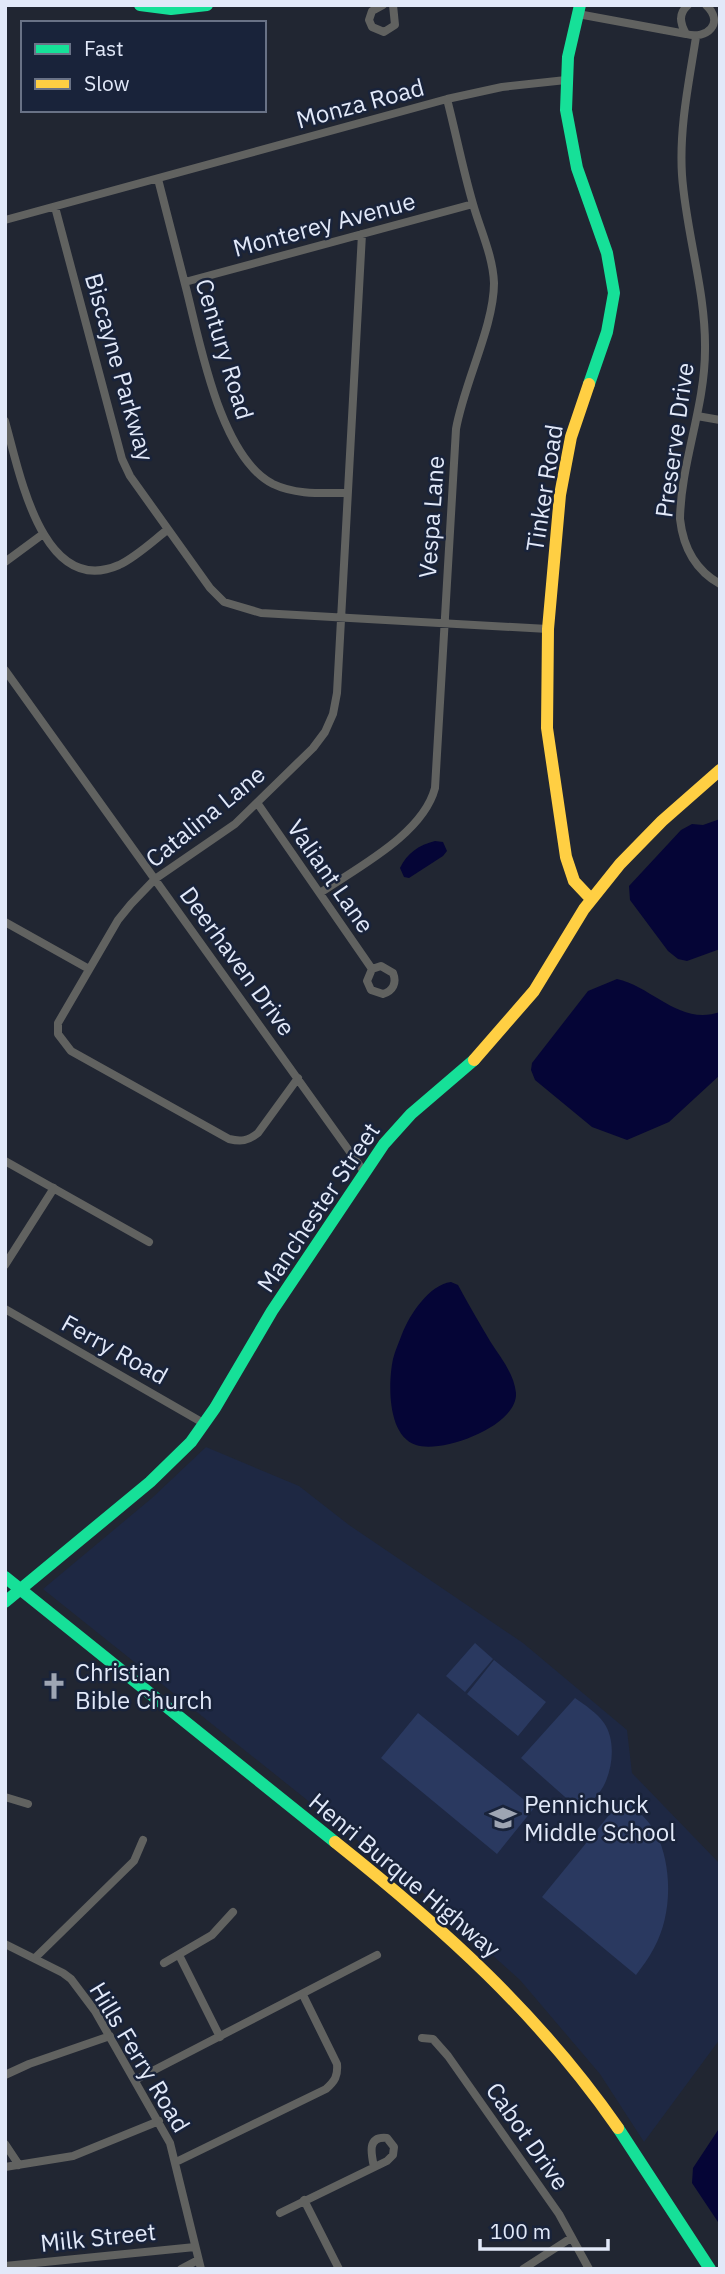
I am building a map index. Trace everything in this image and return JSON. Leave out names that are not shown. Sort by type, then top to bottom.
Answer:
[{"type":"main road","points":[[140,5],[171,9],[207,5]]},
{"type":"main road","name":"Tinker Road","points":[[579,10],[570,47],[566,110],[572,149],[607,253],[614,293],[607,332],[579,408],[565,466],[555,538],[548,629],[547,729],[566,857],[574,881],[591,899]]},
{"type":"main road","name":"Manchester Street","points":[[5,1602],[150,1482],[187,1447],[205,1424],[272,1311],[384,1144],[400,1125],[481,1054],[509,1023],[534,992],[591,899],[633,849],[720,770]]},
{"type":"main road","name":"Henri Burque Highway","points":[[5,1577],[404,1898],[481,1966],[537,2024],[588,2086],[710,2269]]},
{"type":"street","points":[[383,5],[372,11],[369,19],[372,27],[384,32],[395,25],[393,5]]},
{"type":"street","points":[[686,34],[680,17],[688,5]]},
{"type":"street","name":"Preserve Drive","points":[[706,5],[713,14],[713,25],[706,34],[696,37],[683,123],[681,157],[684,198],[705,345],[704,374],[680,509],[681,529],[692,557],[704,573],[720,584]]},
{"type":"street","points":[[579,10],[696,37]]},
{"type":"street","name":"Monza Road","points":[[5,220],[447,99],[502,87],[566,80]]},
{"type":"street","name":"Vespa Lane","points":[[320,894],[409,831],[428,807],[436,778],[456,429],[489,312],[494,283],[447,99]]},
{"type":"street","name":"Century Road","points":[[158,179],[220,411],[243,455],[256,471],[271,483],[290,490],[347,493]]},
{"type":"street","name":"Monterey Avenue","points":[[185,282],[473,204]]},
{"type":"street","name":"Biscayne Parkway","points":[[55,207],[122,459],[167,530],[210,588],[224,602],[261,613],[548,629]]},
{"type":"street","name":"Catalina Lane","points":[[298,1078],[258,1133],[249,1140],[229,1139],[80,1056],[64,1044],[58,1034],[58,1023],[118,920],[156,879],[235,824],[258,804],[313,748],[325,732],[333,713],[337,693],[362,234]]},
{"type":"street","points":[[697,416],[720,420]]},
{"type":"street","points":[[5,421],[26,495],[43,534],[67,561],[85,571],[120,564],[167,530]]},
{"type":"street","points":[[5,562],[43,534]]},
{"type":"street","name":"Deerhaven Drive","points":[[5,670],[365,1173]]},
{"type":"street","name":"Valiant Lane","points":[[258,804],[372,970]]},
{"type":"street","points":[[5,922],[89,969]]},
{"type":"street","points":[[5,1161],[149,1242]]},
{"type":"street","points":[[5,1265],[54,1188]]},
{"type":"street","name":"Ferry Road","points":[[5,1309],[205,1424]]},
{"type":"street","points":[[5,1797],[28,1804]]},
{"type":"street","points":[[36,1957],[134,1861],[143,1840]]},
{"type":"street","points":[[164,1963],[212,1935],[233,1912]]},
{"type":"street","name":"Hills Ferry Road","points":[[5,1944],[36,1957],[71,1979],[84,1994],[110,2036],[159,2121],[176,2162],[199,2265]]},
{"type":"street","points":[[179,1955],[220,2037]]},
{"type":"street","points":[[135,2080],[303,1996],[377,1955]]},
{"type":"street","points":[[176,2162],[327,2089],[334,2083],[338,2074],[337,2064],[303,1996]]},
{"type":"street","points":[[5,2075],[110,2036]]},
{"type":"street","name":"Cabot Drive","points":[[422,2038],[433,2039],[448,2056],[559,2214],[589,2269]]},
{"type":"street","points":[[5,2167],[53,2161],[82,2153],[159,2121]]},
{"type":"street","points":[[5,2144],[19,2165]]},
{"type":"street","points":[[280,2213],[374,2167]]},
{"type":"street","points":[[304,2200],[339,2269]]},
{"type":"street","points":[[523,2269],[571,2238]]},
{"type":"street","name":"Milk Street","points":[[5,2266],[195,2247]]},
{"type":"street","points":[[181,2269],[199,2265]]},
{"type":"shaded area","points":[[720,819],[720,949],[687,961],[678,959],[668,951],[630,900],[629,886],[681,830],[692,824],[703,825]]},
{"type":"shaded area","points":[[435,841],[443,842],[447,851],[443,856],[409,878],[404,877],[400,868],[406,858],[419,847]]},
{"type":"shaded area","points":[[617,979],[630,983],[679,1010],[706,1015],[720,1012],[720,1075],[669,1122],[627,1140],[592,1127],[535,1080],[531,1070],[532,1063],[588,991]]},
{"type":"shaded area","points":[[451,1282],[458,1285],[506,1366],[516,1393],[513,1405],[505,1416],[476,1435],[443,1445],[416,1445],[406,1440],[395,1420],[390,1394],[393,1359],[415,1310],[428,1294]]},
{"type":"shaded area","name":"Pennichuck Middle School","points":[[206,1447],[299,1486],[349,1525],[523,1643],[627,1730],[632,1773],[720,1864],[720,2039],[644,2142],[600,2074],[520,1980],[421,1891],[43,1589],[152,1498]]},
{"type":"shaded area","points":[[475,1643],[493,1659],[465,1692],[446,1676]]},
{"type":"shaded area","points":[[494,1660],[546,1702],[518,1736],[467,1694]]},
{"type":"shaded area","points":[[575,1698],[604,1723],[612,1746],[611,1763],[603,1787],[582,1812],[521,1758]]},
{"type":"shaded area","points":[[418,1713],[534,1808],[497,1854],[381,1758]]},
{"type":"shaded area","points":[[623,1798],[645,1818],[656,1833],[662,1846],[668,1876],[667,1907],[660,1935],[636,1975],[542,1897]]},
{"type":"shaded area","points":[[720,2127],[720,2225],[692,2183],[693,2168]]},
{"type":"traffic: fast","points":[[140,5],[171,9],[207,5]]},
{"type":"traffic: fast","points":[[580,5],[568,57],[566,110],[577,168],[607,253],[614,293],[607,332],[589,384]]},
{"type":"traffic: fast","points":[[5,1602],[150,1482],[191,1442],[215,1408],[272,1311],[384,1144],[411,1114],[474,1060]]},
{"type":"traffic: fast","points":[[5,1577],[335,1842]]},
{"type":"traffic: fast","points":[[618,2128],[710,2269]]},
{"type":"traffic: slow","points":[[589,384],[571,437],[560,495],[548,629],[547,728],[566,857],[574,881],[591,899]]},
{"type":"traffic: slow","points":[[474,1060],[534,991],[584,909],[620,864],[662,821],[720,770]]},
{"type":"traffic: slow","points":[[335,1842],[414,1907],[487,1974],[556,2047],[618,2128]]},
{"type":"place","name":"Christian Bible Church","points":[[54,1686]]},
{"type":"place","name":"Pennichuck Middle School","points":[[503,1818]]}]
